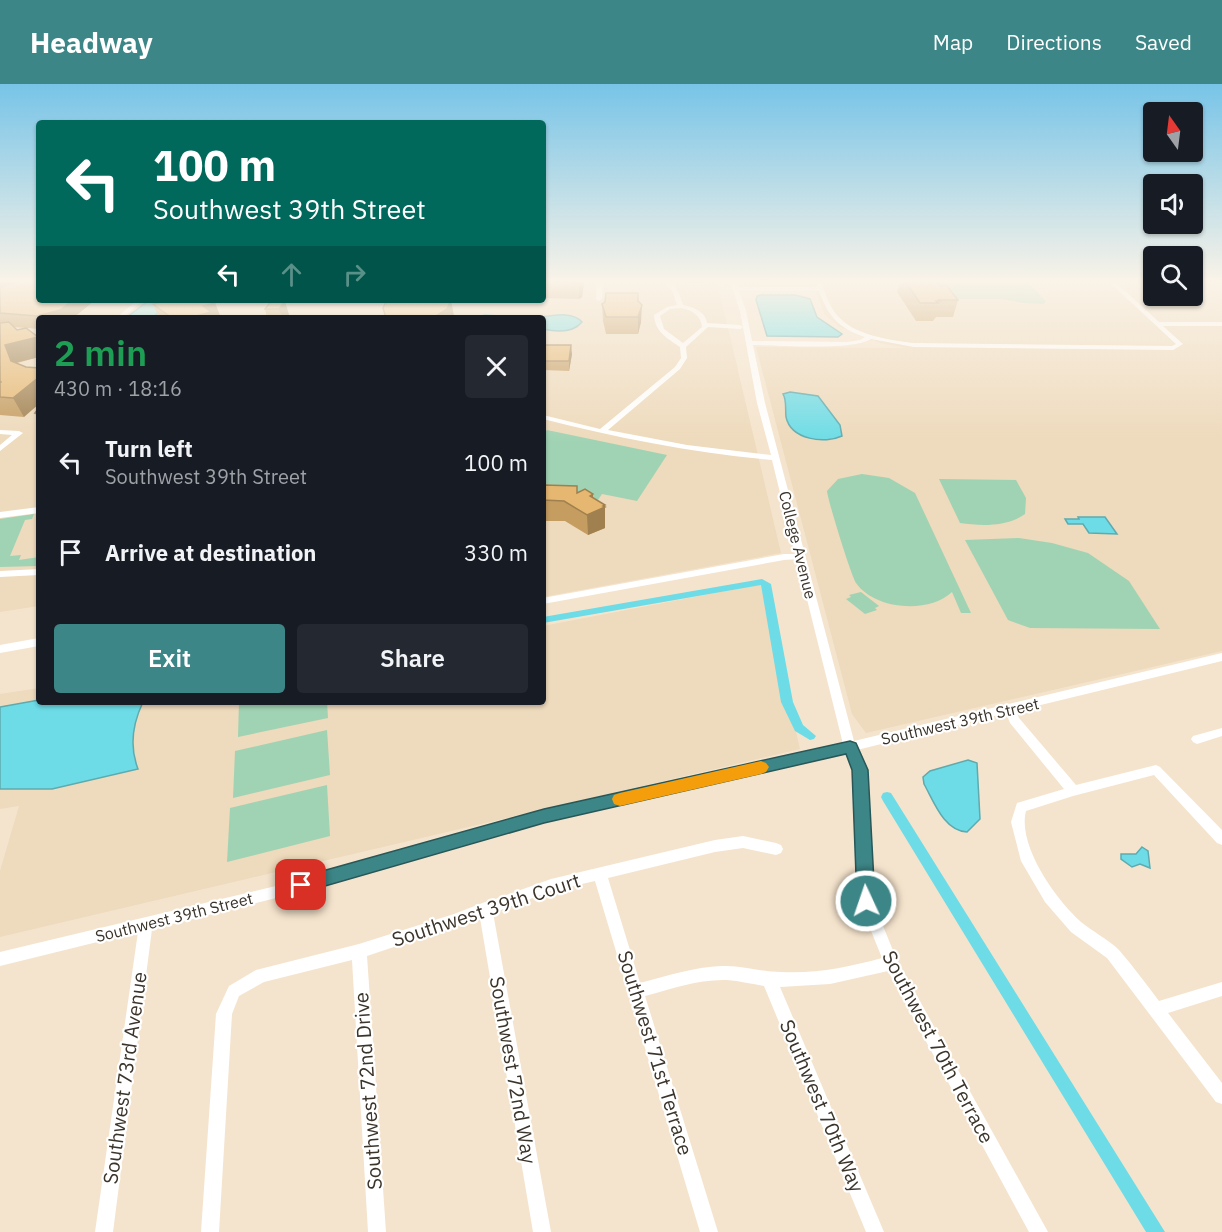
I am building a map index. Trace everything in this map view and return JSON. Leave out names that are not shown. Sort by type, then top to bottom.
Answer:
[{"type":"street","points":[[667,335],[683,346]]},
{"type":"street","points":[[683,346],[698,335]]},
{"type":"street","name":"College Avenue","points":[[742,335],[748,343],[850,747]]},
{"type":"street","name":"College Avenue","points":[[748,343],[749,335]]},
{"type":"street","points":[[868,335],[914,345],[1173,348],[1180,344],[1170,335]]},
{"type":"street","points":[[748,343],[853,344],[872,336]]},
{"type":"street","points":[[670,337],[695,337]]},
{"type":"street","points":[[603,431],[678,368],[684,358],[683,346]]},
{"type":"street","points":[[546,413],[603,431]]},
{"type":"street","points":[[546,418],[603,431],[709,449],[775,455]]},
{"type":"street","points":[[0,432],[19,433],[0,449]]},
{"type":"street","points":[[0,515],[36,510]]},
{"type":"street","points":[[546,601],[773,559],[801,556]]},
{"type":"street","points":[[0,574],[36,572]]},
{"type":"street","points":[[0,649],[36,643]]},
{"type":"street","name":"Southwest 39th Street","points":[[0,959],[280,891],[544,816],[850,747],[1221,658]]},
{"type":"street","points":[[1010,709],[1014,720],[1072,790]]},
{"type":"street","points":[[1197,739],[1222,732]]},
{"type":"street","name":"Southwest 70th Terrace","points":[[850,747],[860,770],[866,901],[891,963],[1039,1232]]},
{"type":"street","points":[[1222,839],[1156,770],[1072,790],[1021,807],[1017,822],[1028,861],[1050,898],[1076,927],[1112,953],[1222,1096]]},
{"type":"street","name":"Southwest 39th Court","points":[[210,1232],[224,1014],[234,991],[261,975],[359,951],[454,921],[551,885],[600,875],[685,851],[715,846],[743,843],[776,849]]},
{"type":"street","name":"Southwest 71st Terrace","points":[[600,875],[709,1232]]},
{"type":"street","name":"Southwest 72nd Way","points":[[484,908],[542,1232]]},
{"type":"street","name":"Southwest 73rd Avenue","points":[[104,1232],[146,924]]},
{"type":"street","name":"Southwest 72nd Drive","points":[[359,951],[377,1232]]},
{"type":"street","points":[[636,991],[681,979],[723,973],[769,979],[804,980],[864,971],[891,963]]},
{"type":"street","name":"Southwest 70th Way","points":[[769,979],[875,1232]]},
{"type":"street","points":[[1156,1009],[1222,988]]},
{"type":"shaded area","points":[[0,335],[36,335],[36,606],[0,612]]},
{"type":"shaded area","points":[[546,335],[730,335],[781,553],[546,596]]},
{"type":"shaded area","points":[[859,335],[1222,335],[1222,651],[866,733],[852,714],[756,347],[906,348],[880,343]]},
{"type":"shaded area","points":[[762,584],[800,749],[0,937],[0,871],[19,806],[0,809],[0,694],[36,688],[36,705],[546,705],[546,625]]},
{"type":"green space","points":[[546,431],[667,455],[637,501],[602,494],[598,500],[546,490]]},
{"type":"green space","points":[[862,474],[889,478],[915,493],[971,613],[961,613],[952,592],[930,604],[902,606],[876,599],[856,583],[827,491],[838,479]]},
{"type":"green space","points":[[939,479],[1016,480],[1026,498],[1025,514],[1002,523],[985,525],[960,523]]},
{"type":"green space","points":[[34,514],[32,519],[25,520],[10,556],[21,555],[19,560],[36,557],[36,566],[0,567],[0,519]]},
{"type":"green space","points":[[1019,538],[1052,543],[1088,553],[1129,581],[1160,629],[1030,628],[1008,620],[965,540]]},
{"type":"green space","points":[[861,592],[879,606],[875,608],[877,610],[865,614],[846,599],[851,597],[849,595]]},
{"type":"green space","points":[[239,705],[327,705],[328,718],[238,737]]},
{"type":"green space","points":[[327,730],[330,775],[233,798],[235,751]]},
{"type":"green space","points":[[327,785],[330,836],[227,862],[230,808]]},
{"type":"water","points":[[767,335],[841,335],[838,337]]},
{"type":"water","points":[[790,392],[818,396],[840,425],[842,436],[818,440],[794,431],[786,417],[783,394]]},
{"type":"water","points":[[1078,517],[1105,517],[1117,534],[1089,533],[1083,524],[1068,524],[1065,519],[1079,519]]},
{"type":"water","points":[[36,701],[36,705],[142,705],[133,735],[138,769],[52,789],[0,789],[0,707]]},
{"type":"water","points":[[968,760],[977,763],[980,819],[967,832],[952,827],[946,821],[924,784],[923,777],[930,771]]},
{"type":"water","points":[[1142,847],[1148,851],[1150,868],[1140,864],[1132,867],[1121,859],[1121,854],[1136,854]]},
{"type":"building","points":[[0,335],[36,336],[36,337],[5,345],[11,361],[26,367],[36,368],[36,379],[13,398],[0,397]]},
{"type":"building","points":[[546,345],[571,345],[569,361],[546,361]]},
{"type":"building","points":[[546,485],[577,486],[577,493],[585,489],[593,494],[590,496],[605,507],[587,515],[564,501],[546,500]]},
{"type":"waterway","points":[[546,619],[762,582],[766,584],[787,702],[799,728],[810,736]]},
{"type":"waterway","points":[[887,797],[1156,1232]]},
{"type":"slow traffic","points":[[620,799],[761,767]]},
{"type":"route","points":[[301,885],[544,816],[850,747],[860,770],[866,901]]}]
